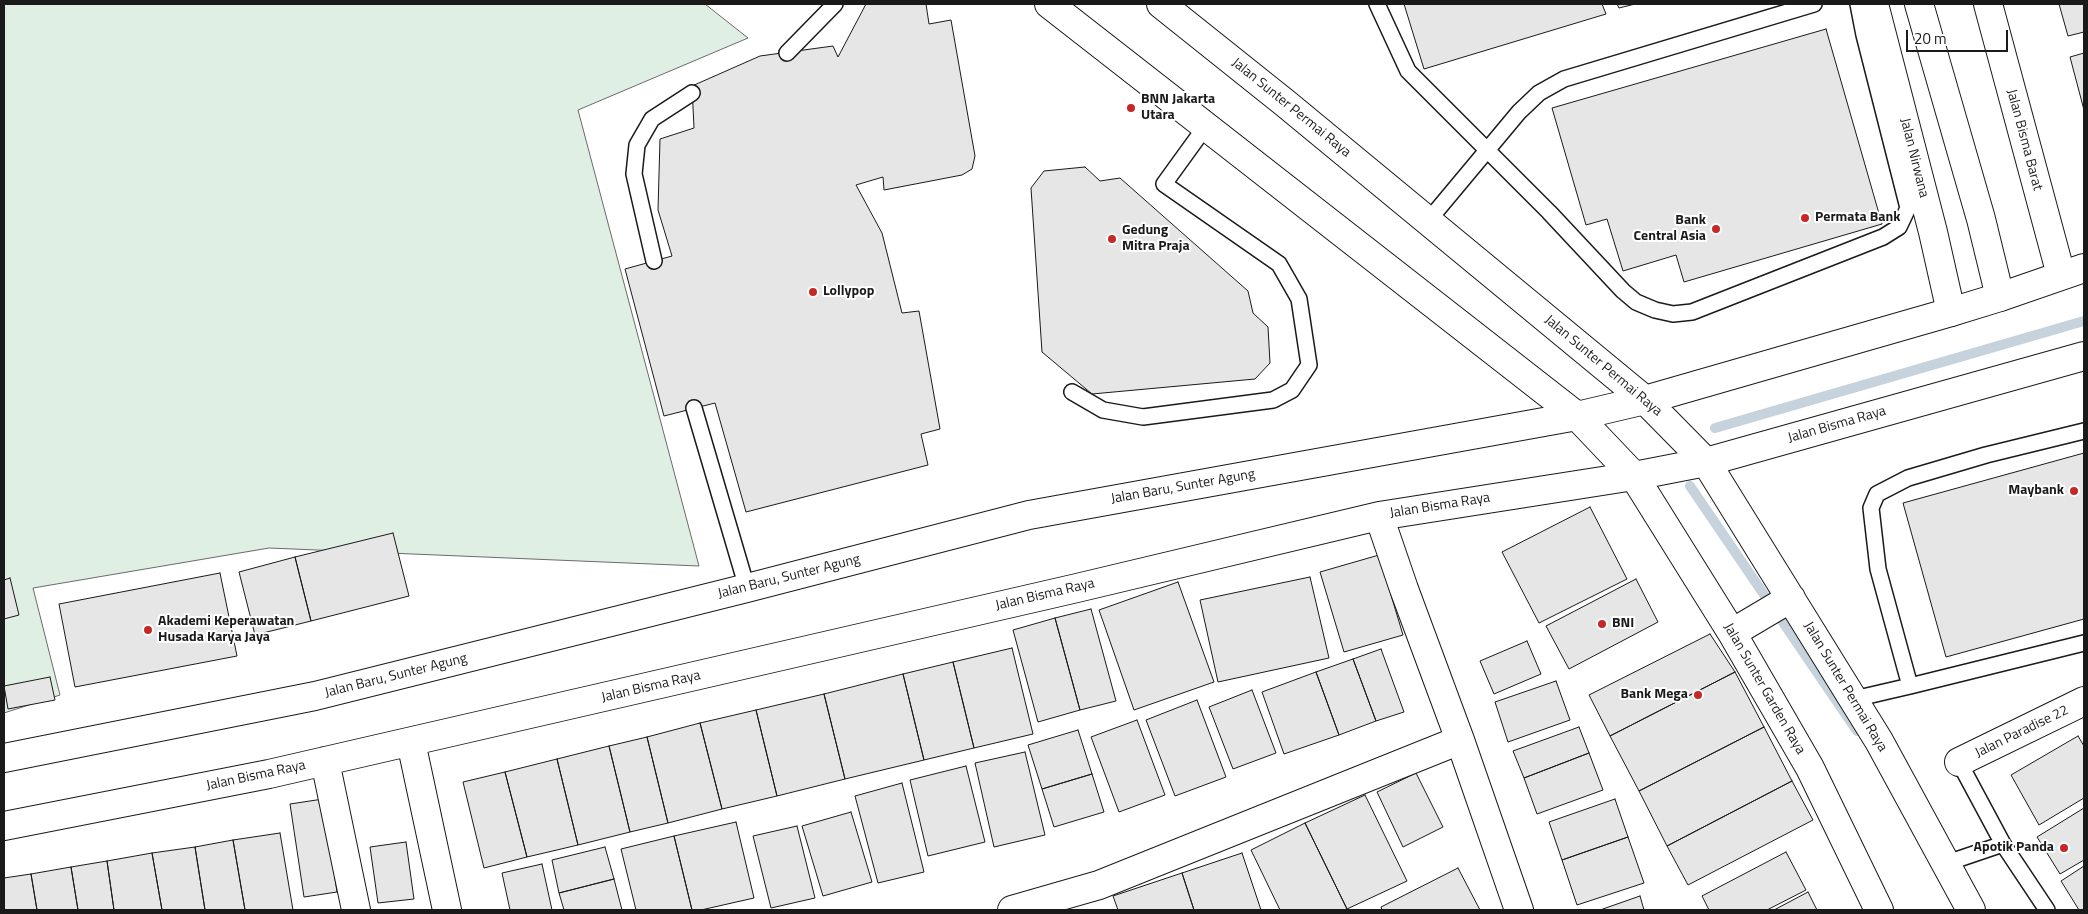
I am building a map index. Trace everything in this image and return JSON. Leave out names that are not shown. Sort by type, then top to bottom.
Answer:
[{"type":"street","points":[[1049,4],[1577,416],[1634,476]]},
{"type":"street","name":"Jalan Sunter Permai Raya","points":[[1160,4],[1285,103],[1645,400],[1706,462],[1785,601],[1854,699],[1947,863],[1971,910]]},
{"type":"street","name":"Jalan Nirwana","points":[[1874,4],[1933,232],[1951,312]]},
{"type":"street","points":[[1919,4],[1981,219],[2000,298]]},
{"type":"street","name":"Jalan Bisma Barat","points":[[1988,4],[2048,234],[2073,272]]},
{"type":"street","points":[[1577,416],[1645,400],[2000,298],[2073,272]]},
{"type":"street","name":"Jalan Bisma Raya","points":[[4,826],[269,774],[1380,516],[1634,476],[1706,462],[2084,356]]},
{"type":"street","name":"Jalan Baru, Sunter Agung","points":[[4,758],[315,696],[1029,515],[1577,416]]},
{"type":"street","name":"Jalan Sunter Garden Raya","points":[[1634,476],[1741,627],[1879,910]]},
{"type":"street","points":[[1380,516],[1404,589],[1460,740],[1519,910]]},
{"type":"street","points":[[1741,627],[1785,601]]},
{"type":"street","name":"Jalan Paradise 22","points":[[1959,762],[2084,701]]},
{"type":"street","points":[[1012,910],[1099,885],[1460,740]]},
{"type":"street","points":[[411,742],[447,910]]},
{"type":"street","points":[[325,761],[356,910]]},
{"type":"lane","points":[[787,53],[835,4]]},
{"type":"lane","points":[[1377,4],[1408,71],[1549,212],[1623,291],[1636,302],[1655,310],[1673,314],[1692,312],[1874,241],[1899,227],[1908,208],[1864,35],[1858,4]]},
{"type":"lane","points":[[1428,221],[1519,112],[1539,93],[1564,79],[1814,4]]},
{"type":"lane","points":[[654,261],[634,174],[637,145],[652,119],[692,93]]},
{"type":"lane","points":[[1072,392],[1103,410],[1142,417],[1273,400],[1292,390],[1309,365],[1299,299],[1279,264],[1164,184],[1206,126]]},
{"type":"lane","points":[[694,408],[747,588]]},
{"type":"lane","points":[[1910,686],[1878,569],[1871,508],[1876,494],[1908,478],[1986,455],[2084,431]]},
{"type":"lane","points":[[1854,699],[2084,643]]},
{"type":"lane","points":[[1959,762],[2003,844],[2048,910]]},
{"type":"lane","points":[[1947,863],[2003,844]]},
{"type":"green space","points":[[4,4],[705,4],[748,38],[578,110],[699,566],[269,548],[33,588],[60,695],[4,713]]},
{"type":"building","name":"Lollypop","points":[[866,4],[926,4],[929,24],[951,20],[975,156],[972,169],[962,175],[884,190],[883,177],[856,185],[882,233],[902,313],[919,311],[940,429],[921,434],[928,465],[746,512],[715,403],[664,416],[625,269],[672,256],[658,210],[660,139],[694,128],[692,86],[760,56],[833,46],[838,57]]},
{"type":"building","points":[[1404,4],[1602,4],[1606,14],[1424,69]]},
{"type":"building","points":[[1617,4],[1635,4],[1619,8]]},
{"type":"building","points":[[2059,4],[2084,4],[2084,32],[2068,36]]},
{"type":"building","points":[[1826,29],[1882,224],[1684,282],[1676,255],[1623,271],[1607,219],[1586,225],[1552,108]]},
{"type":"building","points":[[2084,53],[2084,110],[2070,57]]},
{"type":"building","name":"Gedung Mitra Praja","points":[[1085,167],[1100,181],[1120,178],[1248,291],[1253,313],[1268,327],[1270,363],[1255,379],[1092,394],[1042,352],[1031,188],[1044,171]]},
{"type":"building","points":[[2084,453],[2084,619],[1946,657],[1903,503]]},
{"type":"building","points":[[1590,507],[1627,579],[1539,623],[1502,552]]},
{"type":"building","points":[[393,533],[409,596],[311,621],[295,557]]},
{"type":"building","points":[[1379,555],[1403,635],[1344,652],[1320,572]]},
{"type":"building","points":[[295,557],[311,621],[255,635],[239,572]]},
{"type":"building","name":"Akademi Keperawatan Husada Karya Jaya","points":[[220,573],[237,656],[75,687],[59,604]]},
{"type":"building","points":[[1310,577],[1329,658],[1218,682],[1200,600]]},
{"type":"building","points":[[10,578],[19,615],[4,619],[4,580]]},
{"type":"building","name":"BNI","points":[[1636,579],[1658,622],[1569,669],[1546,626]]},
{"type":"building","points":[[1178,582],[1214,682],[1134,710],[1099,610]]},
{"type":"building","points":[[1091,609],[1116,701],[1080,710],[1055,618]]},
{"type":"building","points":[[1055,618],[1080,710],[1038,722],[1013,630]]},
{"type":"building","points":[[1710,634],[1735,672],[1610,736],[1589,695]]},
{"type":"building","points":[[1527,641],[1541,674],[1494,694],[1480,661]]},
{"type":"building","points":[[1012,648],[1033,734],[974,748],[953,662]]},
{"type":"building","points":[[1381,649],[1404,712],[1376,721],[1353,659]]},
{"type":"building","points":[[1353,659],[1376,721],[1339,735],[1316,672]]},
{"type":"building","points":[[953,662],[974,748],[924,760],[903,674]]},
{"type":"building","points":[[1316,672],[1339,735],[1284,754],[1262,692]]},
{"type":"building","points":[[1735,672],[1764,727],[1639,791],[1610,736]]},
{"type":"building","points":[[903,674],[924,760],[845,779],[824,694]]},
{"type":"building","points":[[50,677],[55,700],[8,709],[4,686]]},
{"type":"building","points":[[1556,681],[1570,720],[1508,742],[1495,702]]},
{"type":"building","points":[[1252,690],[1276,753],[1233,769],[1209,707]]},
{"type":"building","points":[[824,694],[845,779],[777,796],[756,710]]},
{"type":"building","points":[[1197,700],[1226,777],[1175,796],[1146,720]]},
{"type":"building","points":[[756,710],[777,796],[722,809],[700,723]]},
{"type":"building","points":[[1137,720],[1165,795],[1119,812],[1091,737]]},
{"type":"building","points":[[700,723],[722,809],[668,823],[647,737]]},
{"type":"building","points":[[1579,727],[1589,753],[1524,778],[1513,751]]},
{"type":"building","points":[[1764,727],[1792,781],[1667,846],[1639,791]]},
{"type":"building","points":[[1078,730],[1092,774],[1042,789],[1028,745]]},
{"type":"building","points":[[2078,736],[2084,746],[2084,798],[2039,825],[2011,775]]},
{"type":"building","points":[[647,737],[668,823],[630,832],[609,746]]},
{"type":"building","points":[[609,746],[630,832],[578,845],[557,759]]},
{"type":"building","points":[[1025,752],[1045,835],[994,847],[975,763]]},
{"type":"building","points":[[1589,753],[1603,790],[1537,814],[1524,778]]},
{"type":"building","points":[[557,759],[578,845],[527,857],[505,772]]},
{"type":"building","points":[[966,766],[985,842],[928,856],[910,780]]},
{"type":"building","points":[[505,772],[527,857],[484,868],[463,782]]},
{"type":"building","points":[[1416,773],[1443,827],[1403,847],[1377,792]]},
{"type":"building","points":[[1092,774],[1104,812],[1054,827],[1042,789]]},
{"type":"building","points":[[1792,781],[1813,820],[1688,885],[1667,846]]},
{"type":"building","points":[[902,783],[924,872],[878,883],[855,796]]},
{"type":"building","points":[[1365,795],[1407,881],[1347,909],[1305,823]]},
{"type":"building","points":[[323,799],[337,892],[304,897],[290,804]]},
{"type":"building","points":[[1615,799],[1628,837],[1562,860],[1549,822]]},
{"type":"building","name":"Apotik Panda","points":[[2084,808],[2084,860],[2060,874],[2037,837]]},
{"type":"building","points":[[851,812],[872,882],[823,896],[802,826]]},
{"type":"building","points":[[736,822],[754,898],[701,910],[692,910],[674,836]]},
{"type":"building","points":[[1305,823],[1347,909],[1345,910],[1280,910],[1251,850]]},
{"type":"building","points":[[797,826],[815,898],[771,908],[753,836]]},
{"type":"building","points":[[280,833],[293,910],[245,910],[233,840]]},
{"type":"building","points":[[674,836],[692,910],[636,910],[621,849]]},
{"type":"building","points":[[1628,837],[1644,883],[1577,905],[1562,860]]},
{"type":"building","points":[[233,840],[245,910],[205,910],[195,847]]},
{"type":"building","points":[[406,842],[414,899],[378,903],[370,847]]},
{"type":"building","points":[[195,847],[205,910],[162,910],[152,853]]},
{"type":"building","points":[[605,847],[614,879],[559,893],[552,860]]},
{"type":"building","points":[[1786,852],[1806,890],[1767,910],[1709,910],[1702,896]]},
{"type":"building","points":[[152,853],[162,910],[114,910],[107,861]]},
{"type":"building","points":[[1242,853],[1261,910],[1194,910],[1182,873]]},
{"type":"building","points":[[107,861],[114,910],[78,910],[71,867]]},
{"type":"building","points":[[542,864],[552,910],[510,910],[502,873]]},
{"type":"building","points":[[2084,866],[2084,910],[2079,910],[2061,881]]},
{"type":"building","points":[[71,867],[78,910],[37,910],[31,874]]},
{"type":"building","points":[[1458,868],[1480,910],[1382,910],[1381,907]]},
{"type":"building","points":[[1182,873],[1194,910],[1118,910],[1113,896]]},
{"type":"building","points":[[31,874],[37,910],[4,910],[4,878]]},
{"type":"building","points":[[614,879],[622,910],[564,910],[559,893]]},
{"type":"building","points":[[1808,892],[1817,910],[1774,910]]},
{"type":"building","points":[[1640,896],[1644,910],[1600,910]]},
{"type":"waterway","points":[[1715,428],[2084,321]]},
{"type":"waterway","points":[[1690,486],[1857,731]]},
{"type":"place","name":"BNN Jakarta Utara","points":[[1131,108]]},
{"type":"place","name":"Permata Bank","points":[[1805,218]]},
{"type":"place","name":"Bank Central Asia","points":[[1716,229]]},
{"type":"place","name":"Gedung Mitra Praja","points":[[1112,239]]},
{"type":"place","name":"Lollypop","points":[[813,292]]},
{"type":"place","name":"Maybank","points":[[2074,491]]},
{"type":"place","name":"BNI","points":[[1602,624]]},
{"type":"place","name":"Akademi Keperawatan Husada Karya Jaya","points":[[148,630]]},
{"type":"place","name":"Bank Mega","points":[[1698,695]]},
{"type":"place","name":"Apotik Panda","points":[[2064,848]]}]
